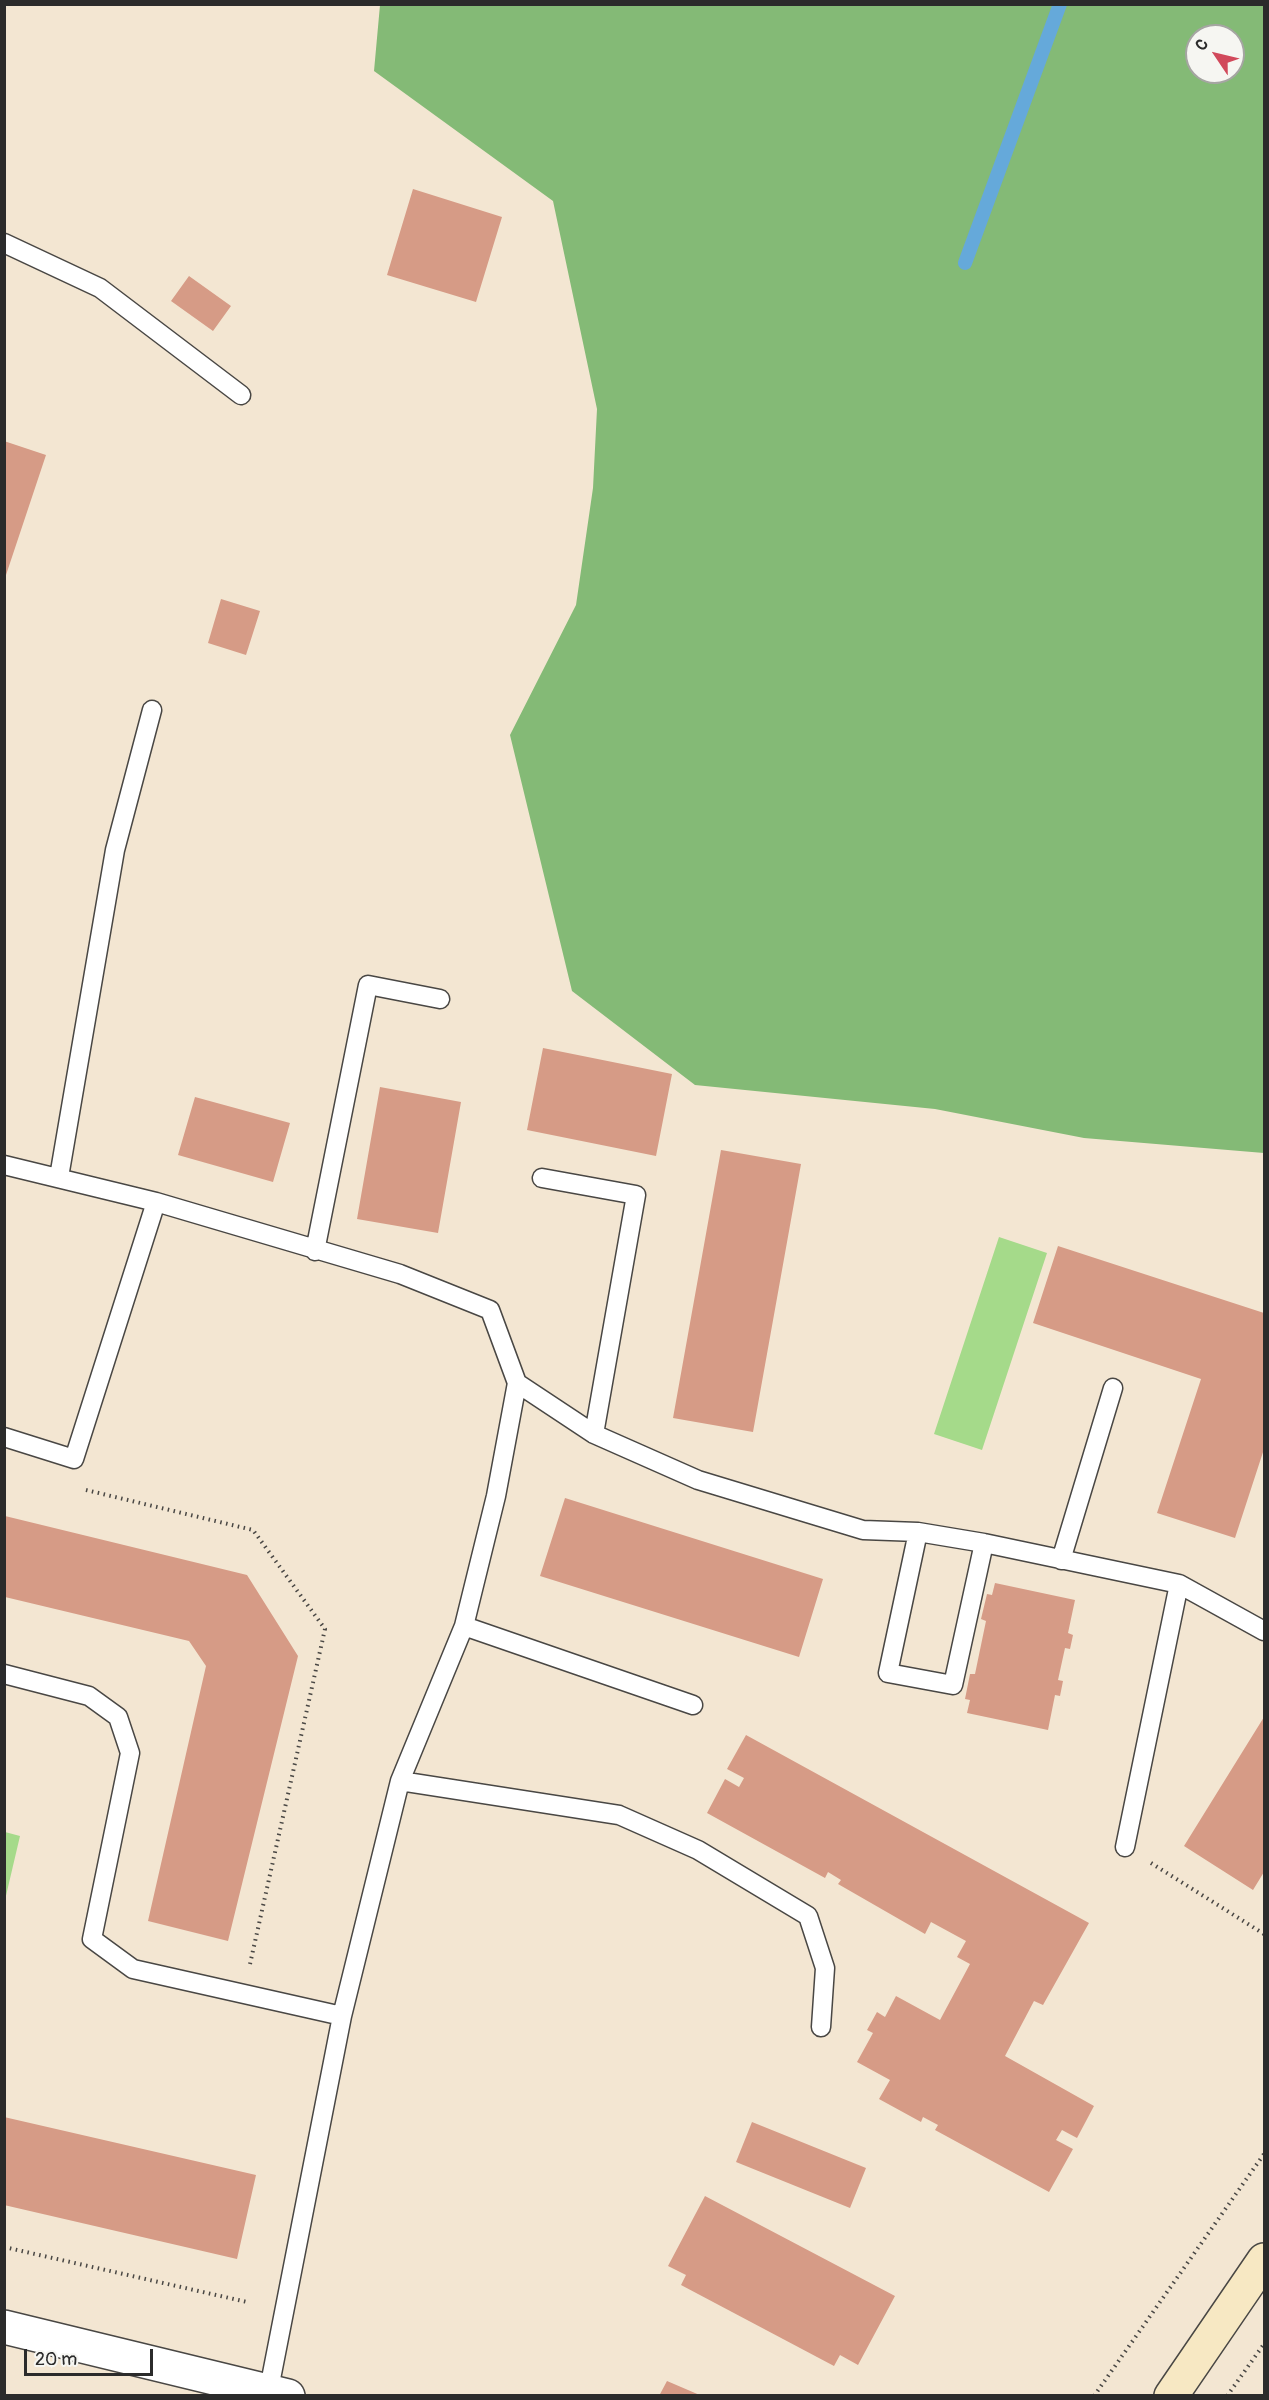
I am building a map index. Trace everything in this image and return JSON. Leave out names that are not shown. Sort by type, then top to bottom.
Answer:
[{"type":"main road","points":[[1171,2396],[1264,2260]]},
{"type":"street","points":[[4,2327],[275,2393]]},
{"type":"lane","points":[[4,243],[100,288],[241,395]]},
{"type":"lane","points":[[58,1177],[115,850],[152,710]]},
{"type":"lane","points":[[315,1251],[368,985],[440,999]]},
{"type":"lane","points":[[4,1165],[156,1202],[315,1251],[400,1274],[490,1310],[517,1383],[496,1496],[464,1626],[400,1781],[342,2016],[275,2393]]},
{"type":"lane","points":[[542,1178],[636,1195],[594,1434]]},
{"type":"lane","points":[[4,1437],[74,1460],[156,1202]]},
{"type":"lane","points":[[517,1383],[594,1434],[698,1480],[863,1530],[918,1532],[984,1542],[1179,1584],[1264,1631]]},
{"type":"lane","points":[[1060,1560],[1113,1388]]},
{"type":"lane","points":[[918,1532],[888,1673],[952,1685],[984,1542]]},
{"type":"lane","points":[[1125,1847],[1179,1584]]},
{"type":"lane","points":[[464,1626],[693,1705]]},
{"type":"lane","points":[[4,1674],[89,1696],[118,1717],[130,1753],[92,1939],[133,1969],[342,2016]]},
{"type":"lane","points":[[400,1781],[619,1815],[698,1850],[808,1916],[825,1968],[821,2027]]},
{"type":"path","points":[[84,1489],[253,1530],[325,1629],[244,1994]]},
{"type":"path","points":[[1125,1847],[1264,1934]]},
{"type":"path","points":[[1094,2396],[1264,2154]]},
{"type":"path","points":[[4,2247],[247,2302]]},
{"type":"path","points":[[1227,2396],[1264,2344]]},
{"type":"green space","points":[[380,5],[1264,5],[1264,1153],[1084,1138],[935,1109],[695,1085],[572,991],[510,735],[576,605],[593,488],[597,409],[553,201],[374,71]]},
{"type":"green space","points":[[999,1237],[1047,1253],[982,1450],[934,1434]]},
{"type":"green space","points":[[4,1832],[20,1836],[5,1900]]},
{"type":"building","points":[[413,189],[502,217],[476,302],[387,275]]},
{"type":"building","points":[[189,276],[231,306],[213,331],[171,301]]},
{"type":"building","points":[[4,441],[46,455],[5,578],[4,578]]},
{"type":"building","points":[[221,599],[260,611],[246,655],[208,643]]},
{"type":"building","points":[[543,1048],[672,1074],[656,1156],[527,1130]]},
{"type":"building","points":[[380,1087],[461,1102],[438,1233],[357,1219]]},
{"type":"building","points":[[195,1097],[290,1123],[273,1182],[178,1155]]},
{"type":"building","points":[[721,1150],[801,1164],[753,1432],[673,1418]]},
{"type":"building","points":[[1058,1246],[1264,1313],[1264,1449],[1235,1538],[1157,1513],[1201,1379],[1033,1323]]},
{"type":"building","points":[[565,1498],[823,1579],[799,1657],[540,1576]]},
{"type":"building","points":[[5,1516],[247,1575],[298,1656],[228,1941],[148,1921],[206,1666],[189,1641],[5,1597]]},
{"type":"building","points":[[995,1583],[1075,1600],[1068,1633],[1073,1635],[1070,1649],[1065,1648],[1058,1680],[1063,1681],[1060,1696],[1055,1695],[1048,1730],[967,1713],[970,1700],[965,1699],[970,1674],[975,1674],[986,1621],[981,1619],[987,1594],[992,1595]]},
{"type":"building","points":[[1264,1717],[1264,1872],[1253,1890],[1184,1846]]},
{"type":"building","points":[[746,1735],[1089,1923],[1043,2005],[1034,2001],[1005,2056],[1094,2106],[1077,2138],[1062,2130],[1056,2140],[1073,2149],[1049,2192],[935,2130],[938,2125],[923,2117],[921,2122],[879,2099],[890,2080],[857,2062],[873,2033],[867,2030],[877,2012],[885,2017],[896,1996],[940,2020],[970,1964],[957,1957],[966,1941],[931,1922],[925,1934],[838,1884],[841,1880],[828,1872],[825,1878],[707,1813],[725,1779],[739,1787],[744,1778],[727,1769]]},
{"type":"building","points":[[4,2117],[256,2175],[237,2259],[4,2205]]},
{"type":"building","points":[[752,2122],[866,2168],[850,2208],[736,2162]]},
{"type":"building","points":[[705,2196],[895,2296],[858,2365],[840,2355],[834,2366],[681,2285],[686,2275],[668,2266]]},
{"type":"building","points":[[667,2381],[702,2396],[659,2396]]},
{"type":"waterway","points":[[965,263],[1060,4]]}]
